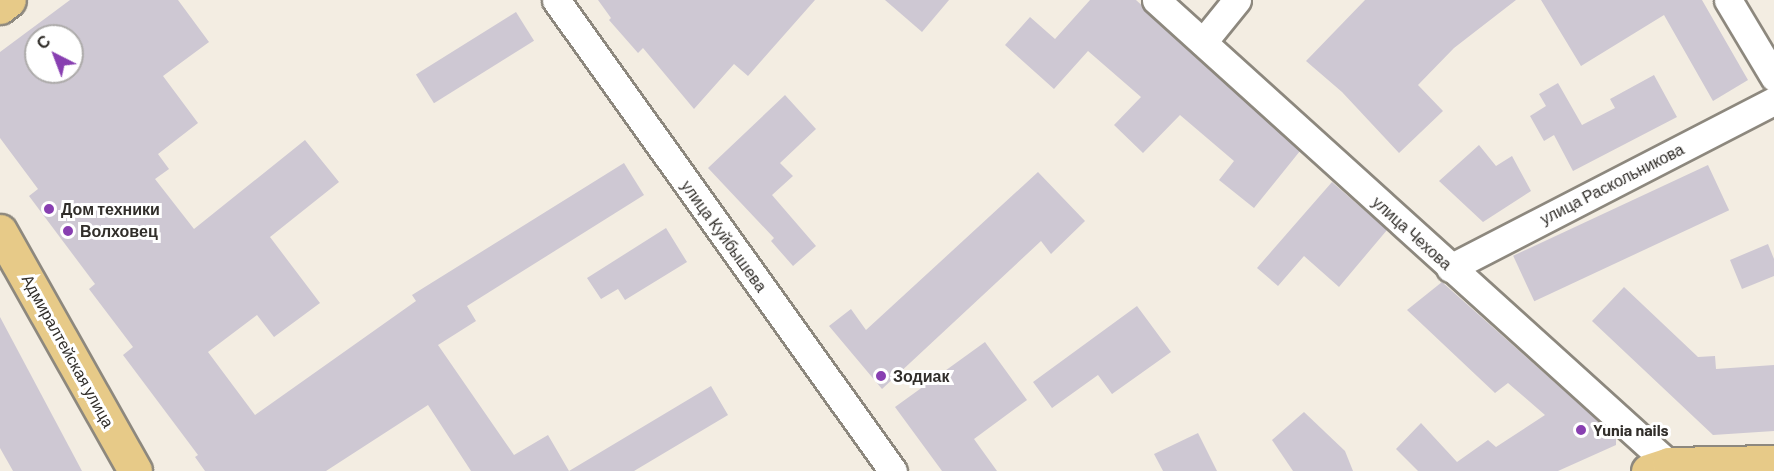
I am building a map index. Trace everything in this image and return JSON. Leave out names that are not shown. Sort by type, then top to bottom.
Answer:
[{"type":"main road","points":[[0,7],[9,0]]},
{"type":"main road","name":"Адмиралтейская улица","points":[[0,231],[8,263],[135,471]]},
{"type":"main road","points":[[1658,467],[1774,462]]},
{"type":"street","name":"улица Куйбышева","points":[[556,0],[893,471]]},
{"type":"street","name":"улица Чехова","points":[[1156,0],[1450,268],[1658,467]]},
{"type":"street","points":[[1203,42],[1237,0]]},
{"type":"street","points":[[1728,0],[1774,77]]},
{"type":"street","name":"улица Раскольникова","points":[[1450,268],[1774,101]]},
{"type":"building","points":[[70,0],[178,0],[209,42],[163,76],[198,123],[158,154],[169,169],[155,179],[194,229],[305,140],[339,182],[270,237],[320,303],[274,337],[257,315],[208,352],[255,415],[416,301],[412,295],[624,163],[644,195],[467,306],[476,321],[438,345],[514,455],[548,435],[569,471],[471,471],[428,405],[326,471],[205,471],[195,457],[198,455],[123,355],[133,347],[89,289],[95,284],[29,196],[38,189],[0,138],[0,52],[24,34],[24,84],[84,84],[84,24],[38,24]]},
{"type":"building","points":[[598,0],[815,0],[748,76],[734,64],[694,109],[643,48],[638,53],[609,20],[611,18]]},
{"type":"building","points":[[885,0],[949,0],[922,32]]},
{"type":"building","points":[[1090,0],[1136,0],[1300,151],[1254,208],[1219,180],[1234,161],[1180,115],[1143,153],[1114,125],[1141,97],[1088,51],[1054,89],[1005,45],[1030,17],[1055,39]]},
{"type":"building","points":[[1365,0],[1516,0],[1454,48],[1418,85],[1443,111],[1399,153],[1342,92],[1306,61]]},
{"type":"building","points":[[1541,0],[1702,0],[1748,80],[1713,101],[1664,15],[1581,66]]},
{"type":"building","points":[[516,12],[534,41],[434,103],[416,75]]},
{"type":"building","points":[[1654,75],[1677,117],[1573,171],[1554,135],[1544,141],[1530,116],[1546,106],[1539,94],[1558,83],[1582,125],[1615,108],[1610,99]]},
{"type":"building","points":[[785,95],[816,129],[780,163],[793,176],[772,195],[816,246],[793,266],[771,241],[774,238],[708,168]]},
{"type":"building","points":[[1479,145],[1496,166],[1512,156],[1531,191],[1483,222],[1439,181]]},
{"type":"building","points":[[1708,165],[1729,210],[1534,301],[1513,256]]},
{"type":"building","points":[[1038,172],[1085,221],[1051,254],[1041,241],[882,389],[829,326],[851,309],[866,330]]},
{"type":"building","points":[[1332,182],[1387,230],[1339,287],[1304,256],[1278,286],[1257,268]]},
{"type":"building","points":[[666,228],[687,262],[625,300],[618,289],[601,299],[587,278]]},
{"type":"building","points":[[1768,244],[1774,259],[1774,276],[1742,289],[1730,260]]},
{"type":"building","points":[[1442,282],[1616,437],[1616,445],[1558,471],[1418,471],[1396,449],[1421,423],[1457,462],[1488,440],[1496,447],[1545,415],[1508,383],[1495,393],[1407,310]]},
{"type":"building","points":[[1624,287],[1698,357],[1715,356],[1716,369],[1774,365],[1774,431],[1713,435],[1592,321]]},
{"type":"building","points":[[1137,306],[1171,352],[1112,394],[1098,375],[1052,408],[1033,382]]},
{"type":"building","points":[[0,317],[82,471],[13,471],[0,448]]},
{"type":"building","points":[[985,342],[1027,400],[974,439],[997,471],[942,471],[895,407]]},
{"type":"building","points":[[711,386],[728,415],[634,471],[569,471]]},
{"type":"building","points":[[1304,412],[1345,451],[1353,471],[1293,471],[1272,440]]},
{"type":"building","points":[[1198,433],[1217,471],[1163,471],[1154,454]]},
{"type":"place","name":"Дом техники","points":[[49,209]]},
{"type":"place","name":"Волховец","points":[[68,231]]},
{"type":"place","name":"Зодиак","points":[[881,376]]},
{"type":"place","name":"Yunia nails","points":[[1581,430]]}]
